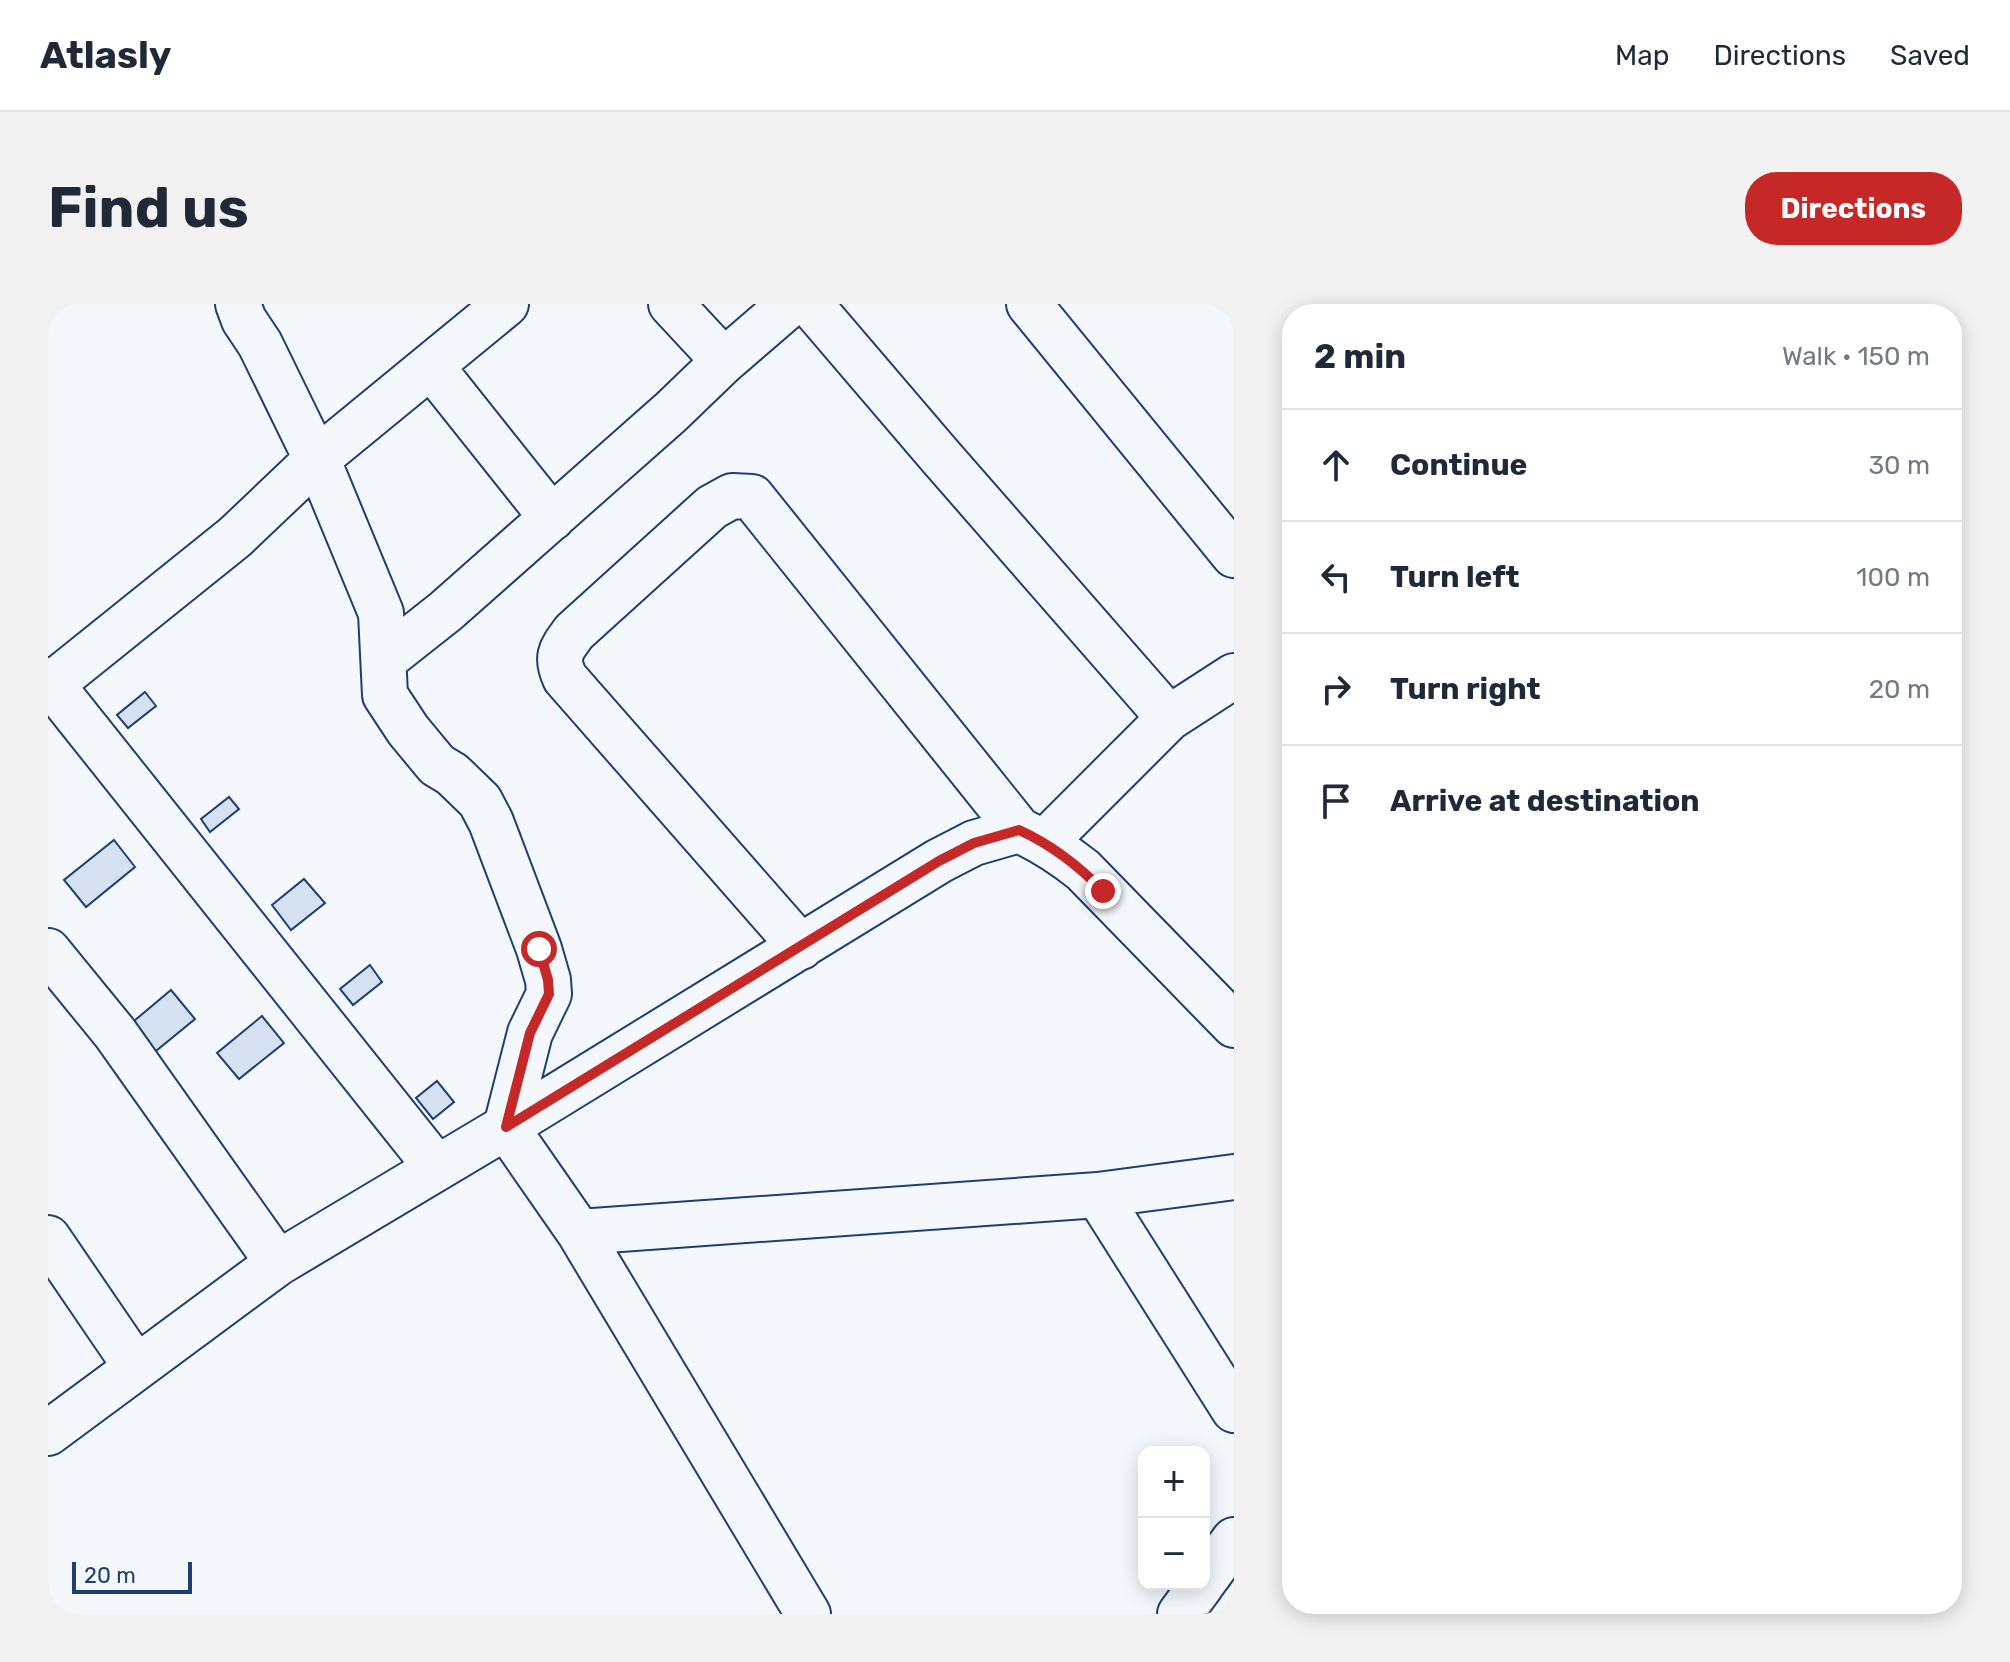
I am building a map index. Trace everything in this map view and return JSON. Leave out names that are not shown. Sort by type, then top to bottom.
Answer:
[{"type":"street","points":[[238,304],[316,460],[381,613],[385,695],[408,730],[437,765],[452,774],[480,801],[491,822],[539,949],[549,994],[530,1033],[506,1127],[579,1232],[808,1614]]},
{"type":"street","points":[[437,1168],[50,682],[235,537],[316,460],[506,304]]},
{"type":"street","points":[[671,304],[724,361]]},
{"type":"street","points":[[384,660],[446,611],[790,304]]},
{"type":"street","points":[[810,304],[1169,718]]},
{"type":"street","points":[[1029,304],[1234,555]]},
{"type":"street","points":[[431,366],[552,518]]},
{"type":"street","points":[[801,947],[565,678],[559,667],[560,652],[574,632],[712,507],[732,496],[752,497],[1032,836],[1083,870],[1234,1025]]},
{"type":"street","points":[[48,1433],[278,1263],[956,852],[974,843],[1032,836],[1169,718],[1234,676]]},
{"type":"street","points":[[48,951],[115,1033],[278,1263]]},
{"type":"street","points":[[579,1232],[1098,1195],[1234,1177]]},
{"type":"street","points":[[1098,1195],[1234,1410]]},
{"type":"street","points":[[48,1238],[136,1367]]},
{"type":"street","points":[[1210,1573],[1234,1540]]},
{"type":"street","points":[[1180,1614],[1198,1590]]},
{"type":"building","points":[[145,692],[156,706],[128,728],[117,715]]},
{"type":"building","points":[[229,797],[239,809],[210,832],[201,819]]},
{"type":"building","points":[[114,840],[135,867],[86,907],[64,880]]},
{"type":"building","points":[[304,879],[325,903],[291,930],[272,905]]},
{"type":"building","points":[[370,965],[382,982],[353,1005],[340,989]]},
{"type":"building","points":[[171,990],[195,1019],[151,1055],[128,1026]]},
{"type":"building","points":[[262,1016],[284,1043],[239,1079],[217,1053]]},
{"type":"building","points":[[437,1081],[454,1102],[433,1119],[416,1098]]},
{"type":"route","points":[[539,949],[549,994],[530,1033],[506,1127],[939,861],[974,843],[1019,830],[1062,854],[1103,891]]}]
